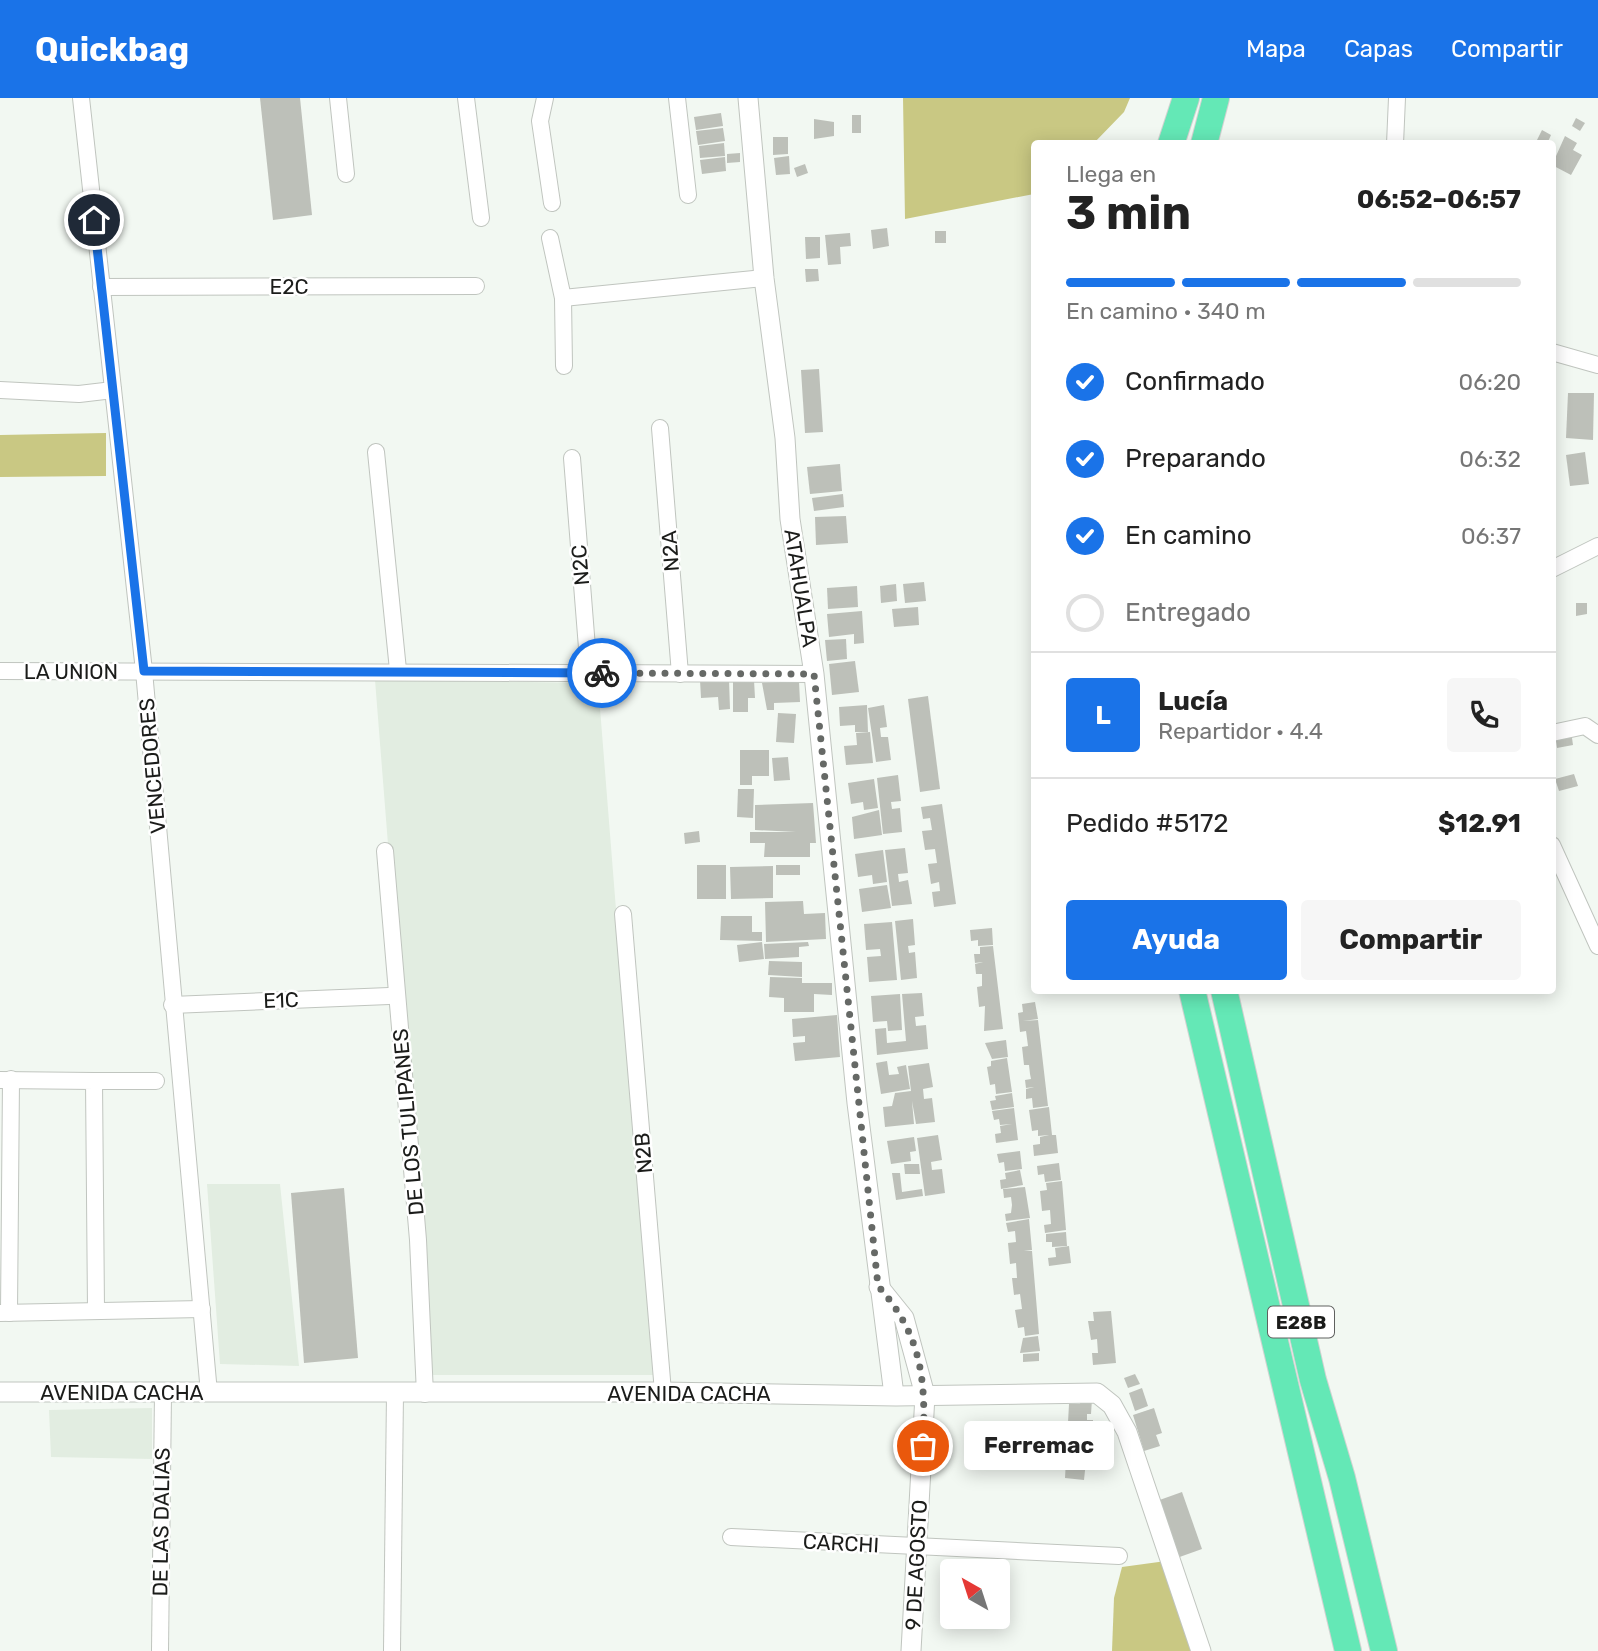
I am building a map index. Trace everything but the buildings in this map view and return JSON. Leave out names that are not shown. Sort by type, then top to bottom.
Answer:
[{"type":"highway","points":[[1172,140],[1186,98]]},
{"type":"highway","points":[[1205,140],[1216,98]]},
{"type":"highway","name":"E28B","points":[[1193,994],[1348,1651]]},
{"type":"highway","name":"E28B","points":[[1225,994],[1313,1380],[1342,1478],[1384,1651]]},
{"type":"street","name":"VENCEDORES","points":[[81,98],[144,671],[209,1393]]},
{"type":"street","points":[[338,98],[345,174]]},
{"type":"street","points":[[466,98],[481,218]]},
{"type":"street","points":[[545,98],[540,121],[552,203]]},
{"type":"street","points":[[677,98],[688,195]]},
{"type":"street","name":"ATAHUALPA","points":[[748,98],[764,278],[785,438],[790,519],[814,674],[878,1286],[894,1395]]},
{"type":"street","points":[[1395,140],[1397,98]]},
{"type":"street","points":[[550,238],[563,298],[564,366]]},
{"type":"street","points":[[563,298],[764,278]]},
{"type":"street","name":"E2C","points":[[101,287],[476,286]]},
{"type":"street","points":[[1556,353],[1598,365]]},
{"type":"street","points":[[0,390],[79,394],[113,390]]},
{"type":"street","name":"N2A","points":[[660,428],[680,674]]},
{"type":"street","points":[[376,452],[398,670]]},
{"type":"street","name":"N2C","points":[[572,458],[589,673]]},
{"type":"street","points":[[1556,567],[1598,546]]},
{"type":"street","name":"LA UNION","points":[[0,671],[398,670],[814,674]]},
{"type":"street","points":[[1556,732],[1585,726],[1598,735]]},
{"type":"street","name":"DE LOS TULIPANES","points":[[385,851],[418,1240],[425,1394]]},
{"type":"street","points":[[1556,854],[1598,946]]},
{"type":"street","name":"N2B","points":[[623,914],[663,1392]]},
{"type":"street","name":"E1C","points":[[172,1005],[389,996]]},
{"type":"street","points":[[156,1081],[6,1079],[5,1313],[202,1309]]},
{"type":"street","points":[[94,1081],[96,1310]]},
{"type":"street","points":[[878,1286],[904,1318],[925,1395]]},
{"type":"street","name":"AVENIDA CACHA","points":[[0,1392],[663,1392],[894,1395],[1093,1393],[1107,1399],[1127,1432],[1201,1651]]},
{"type":"street","name":"DE LAS DALIAS","points":[[160,1651],[163,1392]]},
{"type":"street","points":[[392,1651],[394,1393]]},
{"type":"street","name":"9 DE AGOSTO","points":[[911,1651],[925,1395]]},
{"type":"street","name":"CARCHI","points":[[731,1537],[1119,1556]]},
{"type":"shaded area","points":[[903,98],[1130,98],[1124,112],[1097,140],[1031,140],[1031,195],[905,219]]},
{"type":"shaded area","points":[[106,433],[106,476],[0,477],[0,435]]},
{"type":"shaded area","points":[[375,680],[598,683],[653,1375],[430,1375]]},
{"type":"shaded area","points":[[207,1184],[280,1184],[299,1366],[220,1364]]},
{"type":"shaded area","points":[[152,1408],[152,1459],[51,1457],[49,1410]]},
{"type":"shaded area","points":[[1166,1561],[1196,1651],[1112,1651],[1114,1598],[1122,1567]]},
{"type":"way so far","points":[[602,673],[814,674],[878,1286],[900,1310],[912,1338],[925,1395],[923,1446]]},
{"type":"place","name":"Ferremac","points":[[923,1446]]},
{"type":"route","points":[[94,220],[144,671],[398,670],[602,673]]}]
